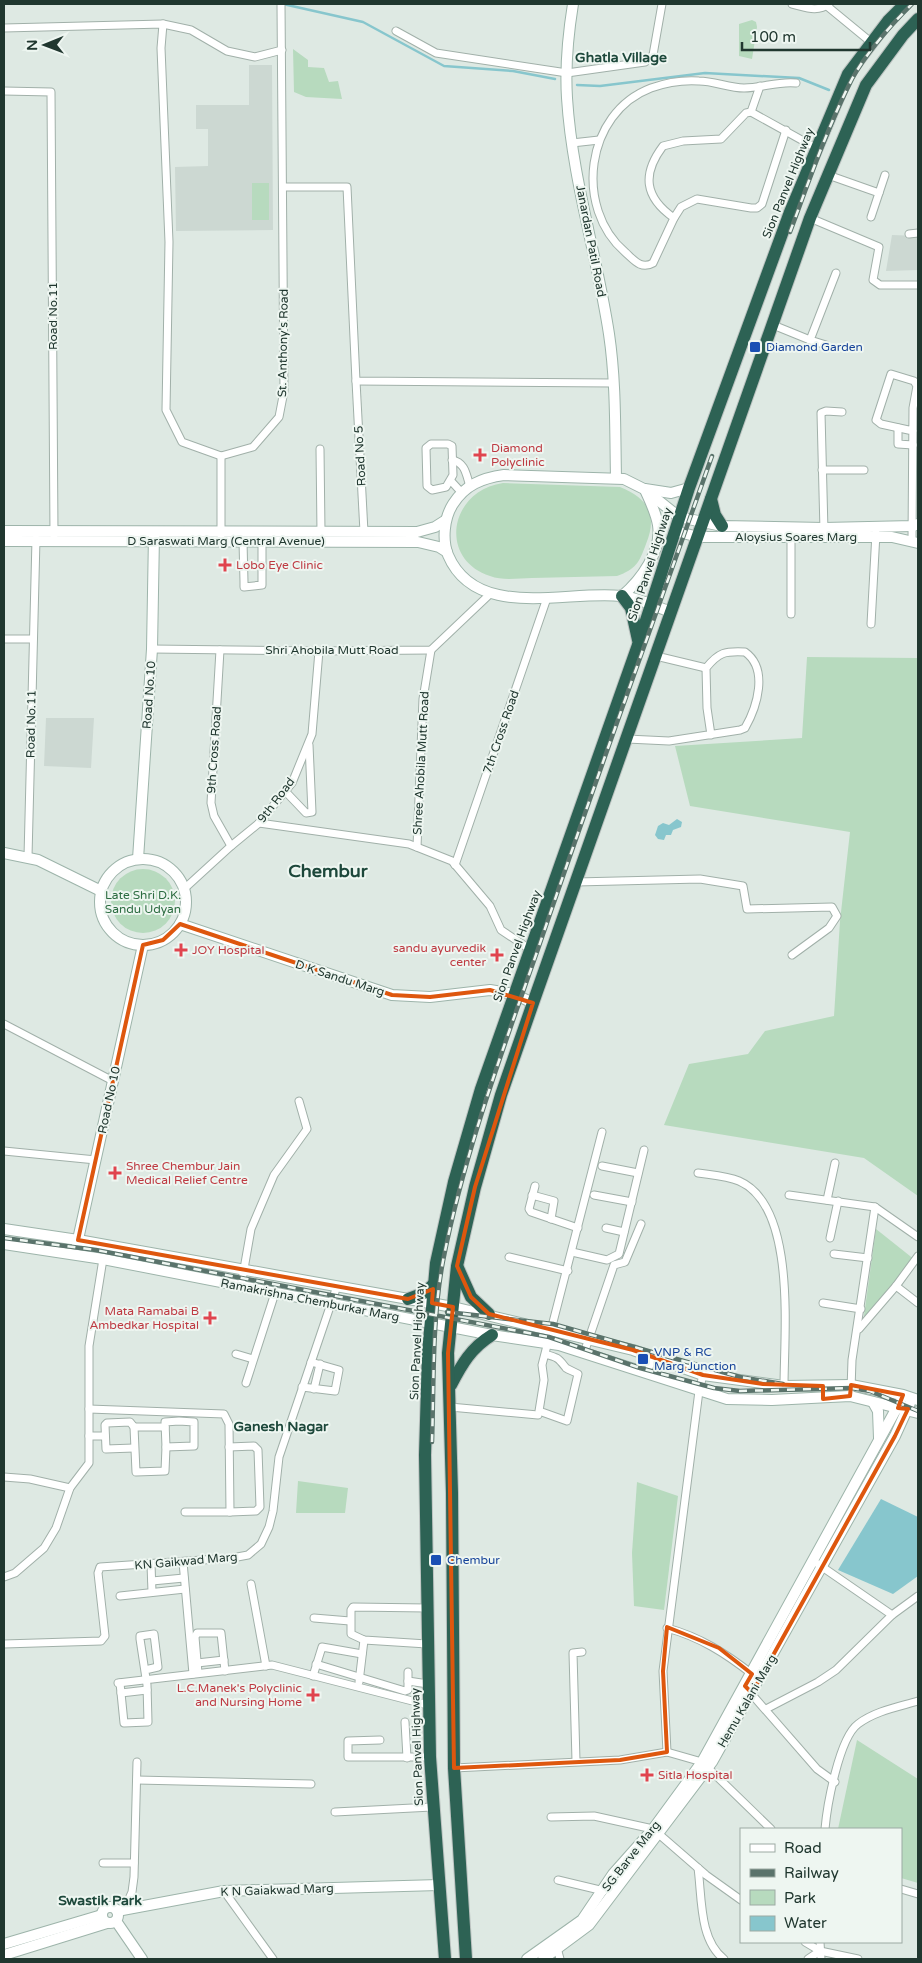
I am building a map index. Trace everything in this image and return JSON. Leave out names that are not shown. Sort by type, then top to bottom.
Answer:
[{"type":"highway","name":"Sion Panvel Highway","points":[[445,1959],[432,1807],[430,1757],[425,1456],[430,1323],[436,1263],[454,1182],[481,1089],[638,645],[689,488],[790,212],[848,74],[905,4]]},
{"type":"highway","points":[[466,1959],[454,1768],[448,1353],[457,1266],[485,1150],[533,1003],[810,218],[866,85],[903,35],[918,20]]},
{"type":"highway","points":[[711,499],[715,515],[722,526]]},
{"type":"highway","points":[[622,596],[631,608],[636,621],[638,645]]},
{"type":"highway","points":[[457,1266],[471,1297],[489,1314]]},
{"type":"highway","points":[[408,1298],[424,1293],[434,1284]]},
{"type":"highway","points":[[449,1388],[464,1360],[478,1344],[492,1335]]},
{"type":"main road","name":"Janardan Patil Road","points":[[573,4],[566,74],[572,143],[610,335],[616,478]]},
{"type":"main road","points":[[671,612],[622,596],[548,598],[490,594],[476,588],[463,579],[453,566],[447,552],[446,520],[452,506],[466,490],[489,477],[504,474],[624,479],[644,489],[679,517]]},
{"type":"main road","points":[[644,489],[671,493],[689,488]]},
{"type":"main road","points":[[622,596],[636,584],[647,567],[656,544],[658,527],[654,510],[644,489]]},
{"type":"main road","name":"Aloysius Soares Marg","points":[[679,517],[722,526],[737,532]]},
{"type":"main road","name":"D Saraswati Marg (Central Avenue)","points":[[4,531],[36,536],[221,536],[321,532],[417,532],[435,527],[446,520]]},
{"type":"main road","name":"Aloysius Soares Marg","points":[[674,532],[699,537],[737,532],[876,531],[915,525]]},
{"type":"main road","name":"Aloysius Soares Marg","points":[[876,531],[915,542]]},
{"type":"main road","name":"D Saraswati Marg (Central Avenue)","points":[[4,541],[36,536]]},
{"type":"main road","name":"Road No.10","points":[[138,859],[152,649],[154,536]]},
{"type":"main road","name":"D Saraswati Marg (Central Avenue)","points":[[221,536],[243,541],[418,542],[439,547],[447,552]]},
{"type":"main road","points":[[4,855],[38,860],[101,891]]},
{"type":"main road","points":[[138,859],[152,860],[166,866],[177,876],[184,889],[185,907],[180,924],[163,940],[143,945],[130,943],[118,937],[109,928],[101,910],[101,891],[106,879],[125,862],[138,859]]},
{"type":"main road","name":"D K Sandu Marg","points":[[180,924],[392,995],[430,997],[490,990],[514,994],[533,1003]]},
{"type":"main road","name":"Road No 10","points":[[75,1254],[143,945]]},
{"type":"main road","name":"Ramakrishna Chemburkar Marg","points":[[4,1230],[78,1240],[453,1306],[552,1329],[653,1357],[703,1375],[784,1386],[851,1385],[911,1398]]},
{"type":"main road","name":"Ramakrishna Chemburkar Marg","points":[[4,1244],[103,1259],[492,1335],[549,1343],[727,1399],[823,1399],[850,1396],[918,1413]]},
{"type":"main road","points":[[165,1272],[168,1256]]},
{"type":"main road","points":[[763,1384],[763,1400]]},
{"type":"main road","points":[[748,1690],[752,1674],[817,1564],[879,1442],[911,1398]]},
{"type":"main road","points":[[873,1402],[878,1411],[880,1424],[879,1442]]},
{"type":"main road","name":"Hemu Kalani Marg","points":[[542,1959],[589,1925],[607,1894],[622,1881],[655,1831],[705,1765],[903,1408]]},
{"type":"main road","name":"SG Barve Marg","points":[[527,1959],[582,1920],[607,1894],[614,1874],[655,1831]]},
{"type":"main road","name":"K N Gaiakwad Marg","points":[[4,1951],[113,1917],[224,1891],[439,1885]]},
{"type":"main road","points":[[113,1917],[137,1958]]},
{"type":"street","name":"St. Anthony's Road","points":[[221,456],[253,447],[279,417],[284,391],[281,4]]},
{"type":"street","points":[[396,31],[436,53],[566,74],[645,62],[653,55],[662,4]]},
{"type":"street","points":[[792,4],[814,9],[828,5],[872,43]]},
{"type":"street","points":[[4,28],[163,24],[191,30],[227,51],[255,57],[282,50]]},
{"type":"street","points":[[163,24],[161,48],[169,242],[166,410],[182,442],[221,456],[221,536]]},
{"type":"street","points":[[786,130],[762,204],[756,208],[697,199],[681,207],[653,264],[648,266],[641,266],[613,242],[596,204],[592,175],[599,140],[618,112],[650,88],[676,82],[700,80],[741,88],[776,83],[796,83]]},
{"type":"street","points":[[751,112],[760,86]]},
{"type":"street","name":"Road No.11","points":[[4,91],[51,92],[54,536]]},
{"type":"street","points":[[674,218],[664,211],[652,196],[649,173],[653,160],[663,146],[683,142],[721,139],[746,113],[751,112],[816,148]]},
{"type":"street","points":[[572,143],[599,140]]},
{"type":"street","points":[[828,175],[879,193]]},
{"type":"street","points":[[871,217],[885,175]]},
{"type":"street","name":"Road No 5","points":[[283,188],[348,187],[364,532]]},
{"type":"street","points":[[810,218],[879,247],[873,280],[880,285],[918,285]]},
{"type":"street","points":[[909,234],[918,233]]},
{"type":"street","points":[[810,340],[836,273]]},
{"type":"street","points":[[773,325],[826,345]]},
{"type":"street","points":[[913,430],[881,424],[876,418],[890,377],[894,374],[917,383],[913,408],[915,542]]},
{"type":"street","points":[[356,381],[613,383]]},
{"type":"street","points":[[824,532],[821,413],[826,410],[842,412]]},
{"type":"street","points":[[898,428],[898,444],[913,444]]},
{"type":"street","points":[[450,445],[452,460],[453,475],[451,481],[442,488],[427,488],[427,446],[450,445]]},
{"type":"street","points":[[320,449],[321,532]]},
{"type":"street","points":[[452,460],[460,462],[464,466],[466,490]]},
{"type":"street","points":[[822,470],[864,470]]},
{"type":"street","points":[[451,481],[466,490]]},
{"type":"street","points":[[871,624],[876,531]]},
{"type":"street","points":[[791,532],[791,614]]},
{"type":"street","name":"Road No.11","points":[[28,858],[36,536]]},
{"type":"street","points":[[243,541],[244,586],[254,587],[261,587],[263,583],[262,541]]},
{"type":"street","points":[[432,650],[490,594]]},
{"type":"street","name":"7th Cross Road","points":[[456,865],[548,598]]},
{"type":"street","points":[[4,639],[33,639]]},
{"type":"street","name":"Shri Ahobila Mutt Road","points":[[152,649],[432,650]]},
{"type":"street","name":"9th Cross Road","points":[[220,650],[211,804],[214,816],[231,846]]},
{"type":"street","name":"Shree Ahobila Mutt Road","points":[[417,847],[423,699],[432,650]]},
{"type":"street","name":"9th Road","points":[[184,889],[231,846],[260,823],[292,782],[312,734],[319,651]]},
{"type":"street","points":[[627,739],[669,741],[711,735],[745,728],[757,694],[759,679],[756,664],[745,652],[728,651],[716,656],[706,668],[707,708],[711,735]]},
{"type":"street","points":[[656,656],[706,668]]},
{"type":"street","points":[[285,792],[306,813],[312,812],[308,742]]},
{"type":"street","points":[[260,823],[409,844],[452,861],[490,906],[501,930],[530,950]]},
{"type":"street","points":[[576,882],[700,879],[743,886],[747,909],[832,907],[837,916],[829,928],[792,955]]},
{"type":"street","points":[[4,1024],[113,1081]]},
{"type":"street","points":[[241,1286],[251,1229],[274,1175],[307,1128],[299,1101]]},
{"type":"street","points":[[546,1354],[558,1358],[567,1368],[578,1374],[567,1421],[539,1411],[546,1354],[602,1132]]},
{"type":"street","points":[[572,1252],[607,1260],[613,1259],[619,1254],[644,1150]]},
{"type":"street","points":[[4,1151],[96,1160]]},
{"type":"street","points":[[827,1200],[835,1163]]},
{"type":"street","points":[[602,1166],[638,1173]]},
{"type":"street","points":[[698,1172],[740,1181],[761,1199],[772,1217],[782,1256],[784,1386]]},
{"type":"street","points":[[535,1186],[532,1195],[531,1212],[578,1228]]},
{"type":"street","points":[[789,1194],[875,1207],[918,1237]]},
{"type":"street","points":[[532,1195],[554,1201],[551,1218]]},
{"type":"street","points":[[594,1195],[632,1202]]},
{"type":"street","points":[[830,1238],[838,1202]]},
{"type":"street","points":[[850,1396],[852,1360],[875,1207]]},
{"type":"street","points":[[584,1353],[614,1265],[625,1262],[641,1224]]},
{"type":"street","points":[[606,1228],[624,1232]]},
{"type":"street","points":[[834,1254],[868,1258]]},
{"type":"street","points":[[858,1329],[896,1286],[918,1256]]},
{"type":"street","points":[[509,1257],[568,1271]]},
{"type":"street","points":[[4,1577],[15,1573],[44,1548],[56,1528],[70,1488],[89,1462],[89,1346],[103,1259]]},
{"type":"street","name":"KN Gaikwad Marg","points":[[4,1644],[101,1641],[105,1636],[98,1572],[100,1567],[183,1562],[248,1554],[261,1544],[274,1511],[279,1457],[337,1286]]},
{"type":"street","points":[[896,1286],[918,1303]]},
{"type":"street","points":[[246,1383],[275,1293]]},
{"type":"street","points":[[823,1303],[861,1308]]},
{"type":"street","points":[[236,1354],[253,1359]]},
{"type":"street","points":[[647,1373],[653,1357]]},
{"type":"street","points":[[302,1387],[336,1391],[339,1370],[311,1362]]},
{"type":"street","points":[[314,1389],[320,1364]]},
{"type":"street","points":[[667,1752],[663,1671],[667,1628],[699,1391],[703,1375]]},
{"type":"street","points":[[823,1386],[823,1399]]},
{"type":"street","points":[[450,1406],[538,1415]]},
{"type":"street","points":[[89,1409],[224,1414],[229,1424],[230,1512]]},
{"type":"street","points":[[116,1410],[116,1423]]},
{"type":"street","points":[[134,1448],[106,1449],[105,1423],[132,1422],[134,1427],[136,1472],[163,1472],[166,1469],[164,1412]]},
{"type":"street","points":[[179,1421],[180,1412]]},
{"type":"street","points":[[134,1427],[179,1421],[194,1422],[195,1445],[166,1447]]},
{"type":"street","points":[[89,1436],[105,1436]]},
{"type":"street","points":[[185,1512],[256,1511],[260,1507],[258,1450],[254,1446],[229,1447]]},
{"type":"street","points":[[4,1477],[30,1479],[70,1488]]},
{"type":"street","points":[[183,1562],[195,1674]]},
{"type":"street","points":[[151,1564],[152,1592]]},
{"type":"street","points":[[817,1564],[892,1615]]},
{"type":"street","points":[[152,1581],[184,1578]]},
{"type":"street","points":[[251,1584],[266,1666]]},
{"type":"street","points":[[120,1596],[185,1589]]},
{"type":"street","points":[[766,1710],[836,1670],[892,1615],[918,1596]]},
{"type":"street","points":[[427,1608],[353,1607],[350,1621],[351,1634],[364,1640],[427,1644]]},
{"type":"street","points":[[314,1618],[350,1621]]},
{"type":"street","points":[[667,1628],[719,1648],[752,1674]]},
{"type":"street","points":[[195,1674],[197,1663],[195,1637],[197,1633],[220,1632],[225,1671]]},
{"type":"street","points":[[145,1670],[159,1666],[154,1634],[140,1636],[145,1670],[146,1680],[147,1690],[148,1722],[126,1724],[122,1722],[119,1683],[146,1680],[195,1674],[225,1671],[266,1666],[428,1705]]},
{"type":"street","points":[[358,1687],[364,1640]]},
{"type":"street","points":[[313,1676],[324,1647],[362,1654]]},
{"type":"street","points":[[576,1761],[573,1653],[582,1652]]},
{"type":"street","points":[[197,1663],[224,1660]]},
{"type":"street","points":[[316,1664],[405,1692],[408,1690],[408,1672]]},
{"type":"street","points":[[408,1681],[428,1684]]},
{"type":"street","points":[[120,1692],[147,1690]]},
{"type":"street","points":[[748,1690],[816,1769],[835,1782]]},
{"type":"street","points":[[825,1828],[847,1739],[856,1725],[880,1713],[918,1701]]},
{"type":"street","points":[[405,1722],[407,1758]]},
{"type":"street","points":[[380,1740],[348,1741],[348,1757],[430,1757]]},
{"type":"street","points":[[454,1768],[620,1760],[667,1752],[705,1765],[770,1828]]},
{"type":"street","points":[[113,1917],[132,1892],[137,1762]]},
{"type":"street","points":[[136,1780],[311,1784]]},
{"type":"street","points":[[334,1812],[432,1807]]},
{"type":"street","points":[[551,1818],[594,1816],[655,1831],[698,1868],[740,1899]]},
{"type":"street","points":[[103,1863],[134,1863]]},
{"type":"street","points":[[698,1868],[705,1927],[712,1947],[724,1959]]},
{"type":"street","points":[[614,1874],[622,1881]]},
{"type":"street","points":[[558,1880],[607,1894]]},
{"type":"street","points":[[902,1889],[918,1894]]},
{"type":"street","points":[[224,1891],[272,1959]]},
{"type":"street","points":[[806,1943],[820,1955]]},
{"type":"street","points":[[557,1948],[560,1959]]},
{"type":"street","points":[[808,1959],[820,1955],[858,1959]]},
{"type":"highlighted area","points":[[180,924],[392,995],[430,997],[490,990],[533,1003],[475,1187],[457,1266],[471,1297],[489,1314],[633,1350],[703,1375],[763,1384],[823,1386],[823,1399],[850,1396],[851,1385],[903,1395],[898,1408],[908,1409],[895,1436],[752,1693],[745,1686],[752,1674],[719,1648],[667,1627],[663,1671],[667,1752],[620,1760],[454,1768],[448,1353],[453,1307],[432,1303],[433,1289],[408,1299],[78,1240],[143,945],[163,940]]},
{"type":"shaded area","points":[[249,65],[272,65],[273,230],[176,231],[175,167],[208,166],[208,129],[196,129],[196,105],[249,105]]},
{"type":"shaded area","points":[[892,235],[918,236],[918,270],[886,271]]},
{"type":"shaded area","points":[[46,718],[94,718],[91,768],[44,766]]},
{"type":"green space","points":[[752,20],[756,22],[757,27],[752,59],[739,56],[739,24]]},
{"type":"green space","points":[[293,49],[308,60],[308,67],[324,68],[329,82],[338,81],[342,99],[306,97],[294,92]]},
{"type":"green space","points":[[252,183],[269,183],[269,220],[252,220]]},
{"type":"green space","points":[[503,483],[620,487],[630,491],[644,502],[650,516],[649,534],[639,561],[629,571],[617,576],[506,579],[495,578],[473,567],[462,555],[457,541],[457,526],[461,511],[471,499],[485,489]]},
{"type":"green space","points":[[917,556],[918,1196],[864,1158],[664,1125],[689,1064],[748,1054],[765,1031],[834,1016],[840,921],[850,832],[690,806],[675,746],[802,738],[807,657],[917,658]]},
{"type":"green space","name":"Late Shri D.K. Sandu Udyan","points":[[137,869],[149,869],[166,878],[173,889],[175,901],[173,913],[166,924],[149,933],[137,933],[125,928],[116,919],[111,907],[111,895],[116,883],[125,874]]},
{"type":"green space","points":[[876,1229],[915,1260],[862,1330]]},
{"type":"green space","points":[[298,1481],[348,1488],[345,1513],[296,1513]]},
{"type":"green space","points":[[637,1482],[678,1496],[664,1610],[634,1606],[632,1553]]},
{"type":"green space","points":[[857,1740],[918,1779],[918,1883],[902,1878],[902,1828],[838,1828]]},
{"type":"water","points":[[677,819],[682,822],[681,827],[673,830],[671,835],[666,835],[664,840],[658,839],[655,835],[658,826],[663,823],[669,825]]},
{"type":"water","points":[[881,1499],[918,1517],[918,1576],[893,1594],[838,1570]]},
{"type":"waterway","points":[[283,4],[363,22],[444,66],[513,71],[555,79]]},
{"type":"waterway","points":[[577,85],[600,86],[705,73],[799,78],[829,90]]},
{"type":"railway","points":[[790,232],[826,135],[852,79],[879,40],[912,4]]},
{"type":"railway","points":[[432,1442],[434,1352],[439,1283],[452,1221],[473,1142],[511,1026],[602,764],[712,456]]},
{"type":"railway","points":[[4,1238],[96,1250],[549,1337],[640,1368],[714,1388],[740,1391],[851,1388],[870,1391],[918,1411]]},
{"type":"railway","points":[[447,1312],[553,1324],[740,1377],[783,1384]]},
{"type":"place","name":"Diamond Garden","points":[[755,347]]},
{"type":"place","name":"Diamond Polyclinic","points":[[480,455]]},
{"type":"place","name":"Lobo Eye Clinic","points":[[225,565]]},
{"type":"place","name":"JOY Hospital","points":[[181,950]]},
{"type":"place","name":"sandu ayurvedik center","points":[[497,955]]},
{"type":"place","name":"Shree Chembur Jain Medical Relief Centre","points":[[115,1173]]},
{"type":"place","name":"Mata Ramabai B Ambedkar Hospital","points":[[210,1318]]},
{"type":"place","name":"VNP & RC Marg Junction","points":[[643,1359]]},
{"type":"place","name":"Chembur","points":[[436,1560]]},
{"type":"place","name":"L.C.Manek's Polyclinic and Nursing Home","points":[[313,1695]]},
{"type":"place","name":"Sitla Hospital","points":[[647,1775]]},
{"type":"district","name":"Ghatla Village","points":[[621,57]]},
{"type":"district","name":"Chembur","points":[[328,871]]},
{"type":"district","name":"Ganesh Nagar","points":[[281,1426]]},
{"type":"district","name":"Swastik Park","points":[[100,1900]]}]
